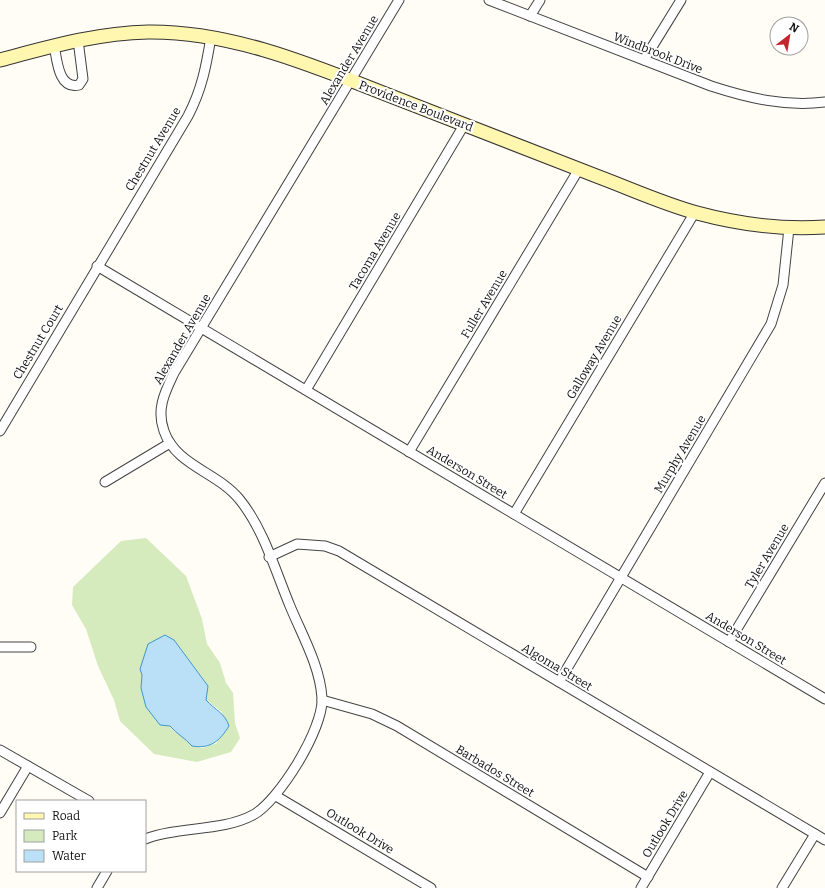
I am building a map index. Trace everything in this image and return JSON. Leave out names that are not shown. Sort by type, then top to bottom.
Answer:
[{"type":"main road","name":"Providence Boulevard","points":[[0,60],[54,45],[114,34],[150,32],[211,37],[249,46],[351,80],[464,125],[695,212],[763,225],[790,228],[825,227]]},
{"type":"street","name":"Alexander Avenue","points":[[146,839],[169,832],[236,822],[258,812],[276,796],[311,737],[319,719],[322,700],[313,661],[255,522],[239,498],[224,484],[184,459],[170,443],[164,430],[161,415],[162,399],[174,373],[200,328],[399,0]]},
{"type":"street","name":"Windbrook Drive","points":[[488,0],[741,96],[782,103],[825,102]]},
{"type":"street","points":[[530,16],[540,0]]},
{"type":"street","points":[[644,60],[681,0]]},
{"type":"street","name":"Chestnut Avenue","points":[[97,266],[198,95],[205,74],[211,37]]},
{"type":"street","points":[[54,45],[62,78],[66,84],[74,86],[78,85],[83,79],[78,40]]},
{"type":"street","name":"Tacoma Avenue","points":[[306,390],[464,125]]},
{"type":"street","name":"Fuller Avenue","points":[[409,452],[579,169]]},
{"type":"street","name":"Galloway Avenue","points":[[514,514],[695,212]]},
{"type":"street","name":"Murphy Avenue","points":[[559,682],[771,324],[783,285],[790,228]]},
{"type":"street","name":"Anderson Street","points":[[97,266],[825,699]]},
{"type":"street","name":"Chestnut Court","points":[[0,431],[97,266]]},
{"type":"street","points":[[105,482],[170,443]]},
{"type":"street","name":"Tyler Avenue","points":[[729,642],[825,483]]},
{"type":"street","name":"Algoma Street","points":[[269,557],[297,544],[325,546],[339,551],[825,840]]},
{"type":"street","points":[[0,647],[31,647]]},
{"type":"street","name":"Barbados Street","points":[[322,700],[372,714],[398,726],[648,877]]},
{"type":"street","points":[[0,750],[87,800]]},
{"type":"street","points":[[0,813],[28,766]]},
{"type":"street","name":"Outlook Drive","points":[[641,888],[710,772]]},
{"type":"street","name":"Outlook Drive","points":[[276,796],[431,888]]},
{"type":"street","points":[[782,888],[814,834]]},
{"type":"street","points":[[97,888],[106,872]]},
{"type":"green space","points":[[146,538],[186,576],[202,619],[207,644],[220,663],[226,683],[233,693],[235,723],[240,738],[231,752],[197,762],[154,754],[120,721],[114,700],[98,666],[86,629],[72,605],[73,587],[121,541]],"holes":[[[174,640],[204,680],[207,690],[206,700],[222,712],[217,743],[203,748],[192,746],[186,738],[174,731],[144,697],[141,688],[142,675]]]},
{"type":"water","points":[[165,635],[174,640],[208,686],[206,700],[225,718],[229,726],[222,736],[214,743],[198,747],[192,746],[170,726],[160,725],[146,707],[141,688],[142,675],[140,669],[148,644]]}]
